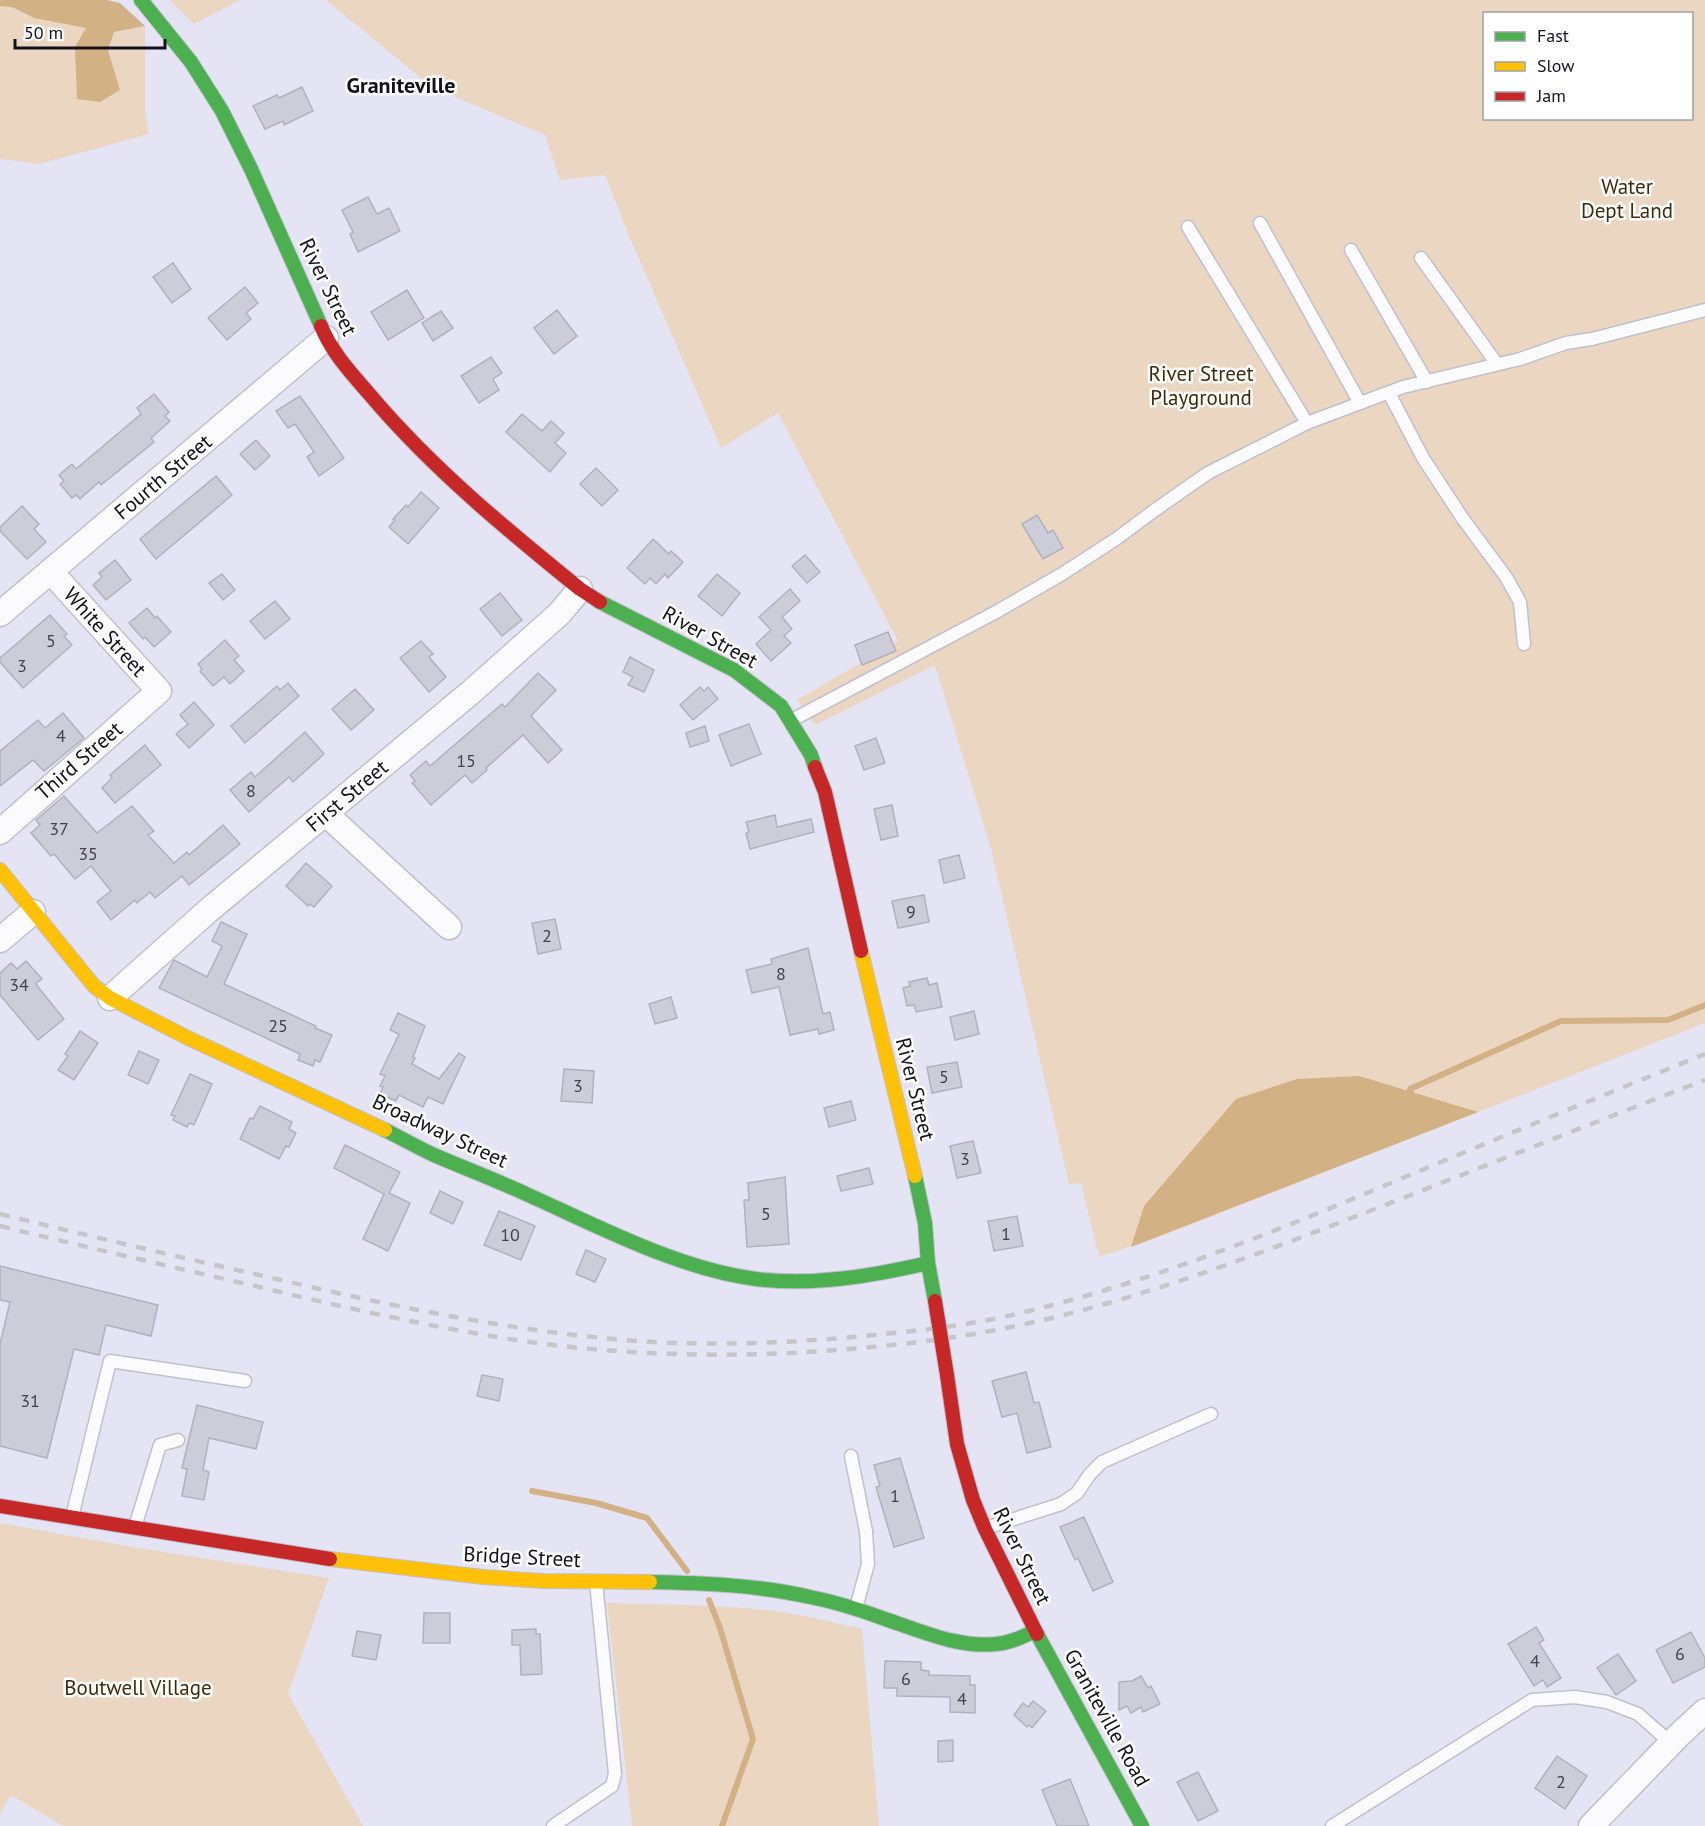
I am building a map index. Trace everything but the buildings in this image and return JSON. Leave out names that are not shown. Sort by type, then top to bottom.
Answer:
[{"type":"main road","name":"River Street","points":[[141,0],[191,62],[222,111],[264,197],[326,338],[369,395],[460,489],[580,589],[608,607],[734,670],[781,706],[811,755],[825,792],[872,1004],[925,1223],[928,1263],[957,1444],[973,1500],[1035,1631]]},
{"type":"main road","name":"Broadway Street","points":[[0,870],[94,986],[110,998],[188,1038],[364,1119],[432,1154],[597,1226],[681,1261],[737,1276],[768,1280],[801,1282],[869,1275],[928,1263]]},
{"type":"main road","name":"Bridge Street","points":[[0,1506],[242,1546],[409,1570],[508,1579],[706,1584],[795,1594],[824,1599],[960,1644],[999,1644],[1017,1640],[1035,1631]]},
{"type":"main road","name":"Graniteville Road","points":[[1035,1631],[1142,1826]]},
{"type":"street","name":"Fourth Street","points":[[0,614],[326,338]]},
{"type":"street","name":"White Street","points":[[51,572],[159,691]]},
{"type":"street","name":"First Street","points":[[110,998],[209,910],[470,693],[559,614],[580,589]]},
{"type":"street","name":"Third Street","points":[[0,832],[159,691]]},
{"type":"street","points":[[326,814],[449,927]]},
{"type":"street","points":[[0,940],[33,912]]},
{"type":"street","points":[[1591,1826],[1705,1711]]},
{"type":"lane","points":[[1260,223],[1360,403]]},
{"type":"lane","points":[[1188,227],[1307,423]]},
{"type":"lane","points":[[1352,250],[1426,382]]},
{"type":"lane","points":[[1421,258],[1497,364]]},
{"type":"lane","points":[[792,721],[996,612],[1062,574],[1116,539],[1208,473],[1307,423],[1426,382],[1566,343],[1592,339],[1705,310]]},
{"type":"lane","points":[[1389,393],[1423,458],[1463,519],[1506,577],[1520,602],[1524,644]]},
{"type":"lane","points":[[72,1518],[111,1361],[244,1381]]},
{"type":"lane","points":[[985,1528],[1061,1504],[1077,1493],[1090,1474],[1102,1462],[1211,1414]]},
{"type":"lane","points":[[135,1528],[160,1445],[178,1440]]},
{"type":"lane","points":[[851,1456],[866,1531],[868,1564],[855,1609]]},
{"type":"lane","points":[[553,1826],[612,1786],[615,1774],[596,1581]]},
{"type":"lane","points":[[1332,1826],[1532,1700],[1575,1697],[1607,1702],[1638,1714],[1671,1743]]},
{"type":"green space","points":[[170,0],[240,0],[194,24]]},
{"type":"green space","name":"River Street Playground","points":[[326,0],[1705,0],[1705,1023],[1162,1236],[1099,1257],[1081,1183],[1069,1184],[991,849],[935,665],[815,725],[797,700],[898,641],[778,413],[721,448],[605,175],[560,180],[545,135],[432,87]]},
{"type":"green space","points":[[0,6],[12,7],[86,28],[119,90],[108,50],[114,32],[145,26],[145,111],[149,134],[39,164],[0,159]]},
{"type":"green space","name":"Boutwell Village","points":[[0,1523],[132,1547],[329,1578],[288,1694],[363,1826],[63,1826],[11,1795],[0,1814]]},
{"type":"green space","points":[[607,1603],[760,1609],[862,1629],[879,1826],[632,1826]]},
{"type":"shaded area","points":[[0,0],[107,0],[120,3],[145,26],[114,32],[108,50],[120,90],[100,102],[77,99],[75,47],[86,28],[34,18],[12,7],[0,6]]},
{"type":"shaded area","points":[[1359,1076],[1478,1112],[1131,1247],[1144,1206],[1236,1099],[1297,1079]]},
{"type":"waterway","points":[[1411,1093],[1410,1089],[1561,1021],[1668,1020],[1705,1005]]},
{"type":"waterway","points":[[532,1491],[596,1503],[647,1518],[687,1571]]},
{"type":"waterway","points":[[709,1600],[720,1628],[753,1739],[722,1826]]},
{"type":"railway","points":[[0,1214],[363,1299],[459,1318],[556,1333],[653,1342],[711,1344],[855,1337],[940,1328],[996,1319],[1083,1297],[1180,1266],[1275,1230],[1705,1054]]},
{"type":"railway","points":[[0,1226],[363,1311],[467,1332],[537,1343],[580,1348],[709,1355],[839,1350],[901,1344],[1012,1327],[1161,1287],[1333,1225],[1705,1080]]},
{"type":"traffic: fast","points":[[141,0],[191,62],[222,111],[251,169],[321,326]]},
{"type":"traffic: fast","points":[[600,602],[734,670],[781,706],[811,755],[815,767]]},
{"type":"traffic: fast","points":[[385,1130],[434,1155],[639,1245],[727,1274],[778,1281],[821,1280],[864,1276],[928,1263]]},
{"type":"traffic: fast","points":[[915,1176],[925,1223],[928,1263],[935,1301]]},
{"type":"traffic: fast","points":[[650,1582],[730,1585],[790,1593],[867,1612],[912,1629],[954,1641],[982,1645],[1001,1643],[1035,1631]]},
{"type":"traffic: fast","points":[[1037,1634],[1142,1826]]},
{"type":"traffic: slow","points":[[0,870],[94,986],[110,998],[188,1038],[385,1130]]},
{"type":"traffic: slow","points":[[861,951],[915,1176]]},
{"type":"traffic: slow","points":[[330,1559],[483,1577],[543,1581],[650,1582]]},
{"type":"traffic: jam","points":[[321,326],[331,345],[350,371],[419,449],[498,521],[580,589],[600,602]]},
{"type":"traffic: jam","points":[[815,767],[825,792],[861,951]]},
{"type":"traffic: jam","points":[[935,1301],[947,1375]]},
{"type":"traffic: jam","points":[[947,1375],[957,1444],[973,1500],[1037,1634]]},
{"type":"traffic: jam","points":[[0,1506],[330,1559]]},
{"type":"district","name":"Graniteville","points":[[401,85]]},
{"type":"park label","name":"Water Dept Land","points":[[1627,199]]}]
